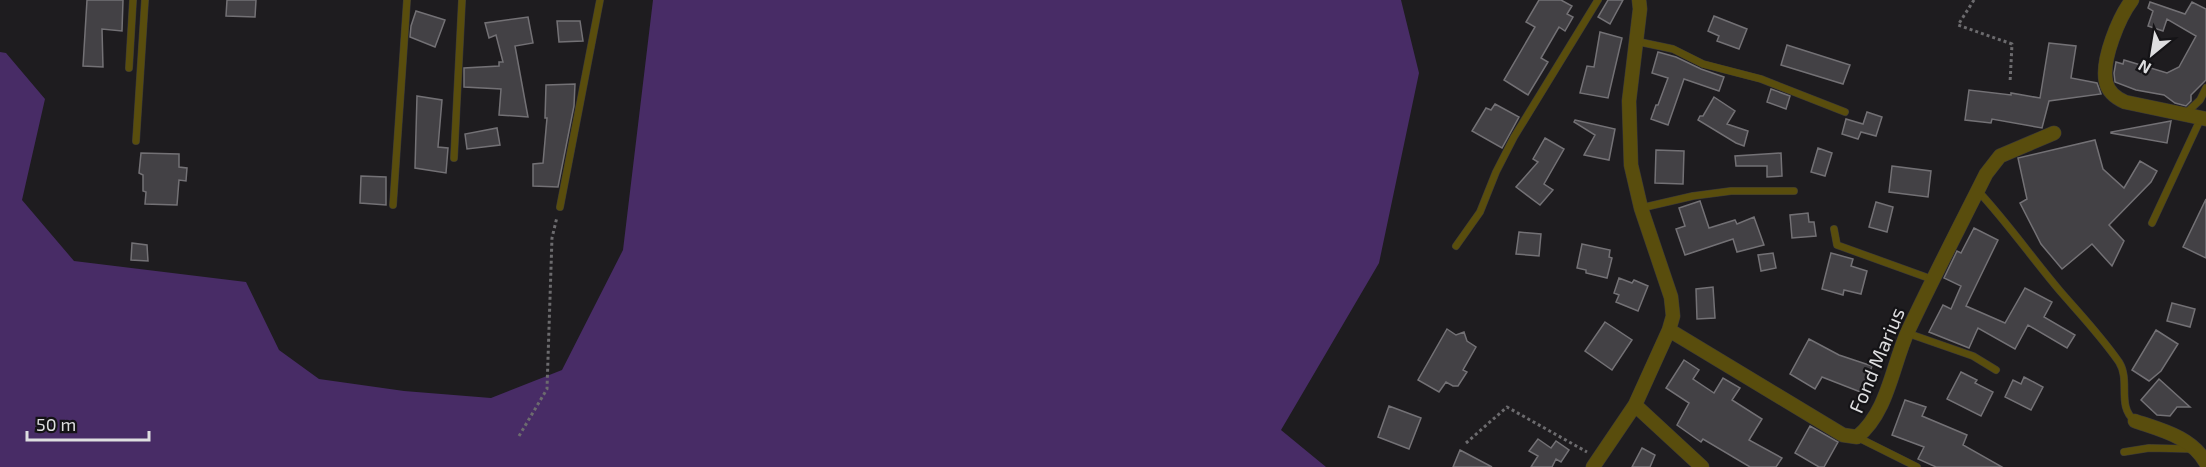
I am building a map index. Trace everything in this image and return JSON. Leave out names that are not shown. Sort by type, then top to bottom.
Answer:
[{"type":"street","points":[[1596,463],[1635,405],[1669,330],[1673,316],[1671,297],[1641,208],[1631,165],[1629,112],[1639,0]]},
{"type":"street","points":[[2132,0],[2120,16],[2115,28],[2106,82],[2116,98],[2125,102],[2204,119]]},
{"type":"street","name":"Fond Marius","points":[[1669,330],[1843,435],[1857,437],[1869,427],[1877,414],[1907,333],[1986,174],[2000,156],[2054,133]]},
{"type":"street","points":[[1635,405],[1702,467]]},
{"type":"street","points":[[2135,421],[2172,434],[2196,449],[2206,463]]},
{"type":"lane","points":[[129,68],[133,0]]},
{"type":"lane","points":[[136,141],[145,0]]},
{"type":"lane","points":[[393,206],[407,0]]},
{"type":"lane","points":[[454,158],[462,0]]},
{"type":"lane","points":[[560,207],[600,0]]},
{"type":"lane","points":[[1456,246],[1480,212],[1496,172],[1514,137],[1598,0]]},
{"type":"lane","points":[[1635,41],[1673,50],[1703,63],[1761,79],[1845,112]]},
{"type":"lane","points":[[2185,114],[2200,100],[2206,88]]},
{"type":"lane","points":[[2152,224],[2204,119]]},
{"type":"lane","points":[[1641,208],[1693,196],[1731,191],[1794,191]]},
{"type":"lane","points":[[1978,191],[2099,334],[2121,365],[2124,371],[2125,410],[2135,421]]},
{"type":"lane","points":[[1834,229],[1837,245],[1934,280]]},
{"type":"lane","points":[[1907,333],[1973,356],[1996,370]]},
{"type":"lane","points":[[1857,437],[1917,467]]},
{"type":"lane","points":[[2124,452],[2149,448],[2196,449]]},
{"type":"path","points":[[1974,0],[1958,25],[2012,44],[2010,82]]},
{"type":"path","points":[[519,436],[547,389],[552,238],[560,207]]},
{"type":"path","points":[[1466,443],[1507,407],[1596,463]]},
{"type":"shaded area","points":[[653,0],[1401,0],[1419,73],[1379,263],[1281,430],[1326,467],[0,467],[0,52],[6,53],[45,99],[22,200],[74,261],[246,282],[279,350],[319,379],[404,391],[491,398],[562,370],[623,250]]},
{"type":"building","points":[[87,0],[123,0],[122,31],[102,29],[103,67],[83,66]]},
{"type":"building","points":[[227,0],[256,0],[255,17],[226,16]]},
{"type":"building","points":[[1539,0],[1561,0],[1572,6],[1567,14],[1573,17],[1565,31],[1559,27],[1541,58],[1548,62],[1528,95],[1504,80],[1535,27],[1526,22]]},
{"type":"building","points":[[1608,0],[1623,0],[1610,24],[1598,17]]},
{"type":"building","points":[[2150,2],[2185,14],[2192,2],[2206,9],[2206,80],[2191,95],[2191,101],[2186,106],[2175,103],[2164,95],[2136,90],[2115,82],[2116,62],[2123,64],[2124,60],[2167,73],[2179,67],[2196,36],[2167,19],[2163,31],[2148,26],[2153,11],[2148,8]]},
{"type":"building","points":[[416,11],[445,20],[435,47],[410,37]]},
{"type":"building","points":[[1714,16],[1747,29],[1739,49],[1717,41],[1719,36],[1708,31]]},
{"type":"building","points":[[528,17],[533,43],[515,46],[528,117],[499,115],[501,89],[464,87],[464,68],[499,66],[499,62],[503,62],[496,35],[489,38],[485,23]]},
{"type":"building","points":[[557,21],[580,21],[583,41],[559,42]]},
{"type":"building","points":[[1600,32],[1622,38],[1608,98],[1580,93],[1587,66],[1594,67]]},
{"type":"building","points":[[2049,43],[2076,46],[2071,78],[2097,83],[2101,94],[2049,101],[2042,128],[1992,119],[1991,123],[1965,120],[1969,90],[2040,98]]},
{"type":"building","points":[[1787,45],[1850,65],[1843,84],[1781,65]]},
{"type":"building","points":[[1658,52],[1724,77],[1719,91],[1684,79],[1668,125],[1651,119],[1668,78],[1652,73]]},
{"type":"building","points":[[575,84],[574,106],[558,187],[533,186],[533,164],[543,163],[547,118],[545,118],[546,85]]},
{"type":"building","points":[[1771,89],[1790,96],[1786,109],[1767,102]]},
{"type":"building","points":[[417,96],[442,100],[438,147],[448,148],[446,173],[415,168]]},
{"type":"building","points":[[1714,97],[1735,111],[1727,124],[1748,131],[1744,146],[1698,120],[1700,116],[1703,116]]},
{"type":"building","points":[[1495,104],[1519,117],[1502,148],[1472,131],[1486,108],[1491,110]]},
{"type":"building","points":[[1867,112],[1882,117],[1876,136],[1861,132],[1858,139],[1842,134],[1846,119],[1863,124]]},
{"type":"building","points":[[1575,120],[1615,129],[1609,160],[1584,155],[1595,135],[1574,122]]},
{"type":"building","points":[[2171,121],[2167,143],[2111,133],[2111,132]]},
{"type":"building","points":[[497,128],[500,145],[467,149],[465,134]]},
{"type":"building","points":[[1545,138],[1564,149],[1544,184],[1553,190],[1540,205],[1516,187],[1538,162],[1533,159]]},
{"type":"building","points":[[2095,140],[2103,169],[2124,188],[2140,161],[2157,171],[2151,182],[2109,225],[2124,241],[2112,266],[2092,244],[2062,269],[2041,244],[2020,203],[2027,199],[2018,158]]},
{"type":"building","points":[[1818,148],[1832,153],[1825,176],[1811,172]]},
{"type":"building","points":[[1656,150],[1684,151],[1683,184],[1655,183]]},
{"type":"building","points":[[141,153],[179,154],[179,167],[187,168],[186,181],[179,180],[177,205],[145,204],[146,192],[143,191],[143,175],[139,173]]},
{"type":"building","points":[[1781,153],[1782,176],[1767,177],[1767,166],[1736,166],[1735,156]]},
{"type":"building","points":[[1892,166],[1931,171],[1928,197],[1889,192]]},
{"type":"building","points":[[361,176],[386,177],[386,205],[360,203]]},
{"type":"building","points":[[2206,199],[2206,258],[2183,247]]},
{"type":"building","points":[[1700,201],[1709,228],[1735,220],[1737,224],[1754,217],[1764,245],[1737,252],[1733,239],[1685,255],[1676,229],[1685,226],[1679,208]]},
{"type":"building","points":[[1876,202],[1893,207],[1887,232],[1869,227]]},
{"type":"building","points":[[1808,213],[1809,222],[1814,222],[1816,236],[1792,238],[1790,215]]},
{"type":"building","points":[[1974,228],[1998,240],[1966,306],[2005,323],[2025,288],[2052,302],[2044,317],[2075,335],[2067,348],[2028,325],[2015,349],[1978,328],[1969,348],[1929,332],[1943,305],[1951,309],[1961,286],[1944,278],[1957,251],[1961,253]]},
{"type":"building","points":[[1519,232],[1541,234],[1539,256],[1516,254]]},
{"type":"building","points":[[132,243],[147,245],[148,261],[131,260]]},
{"type":"building","points":[[1582,244],[1610,250],[1609,257],[1612,258],[1607,278],[1586,273],[1586,270],[1577,268]]},
{"type":"building","points":[[1773,253],[1776,268],[1761,271],[1758,255]]},
{"type":"building","points":[[1831,253],[1853,259],[1851,266],[1867,271],[1861,294],[1844,290],[1843,295],[1822,289]]},
{"type":"building","points":[[1619,278],[1632,283],[1634,280],[1648,286],[1638,311],[1616,302],[1619,295],[1614,293]]},
{"type":"building","points":[[1713,287],[1715,318],[1697,319],[1696,289]]},
{"type":"building","points":[[2172,303],[2195,309],[2190,327],[2167,321]]},
{"type":"building","points":[[1605,322],[1632,340],[1612,370],[1585,351]]},
{"type":"building","points":[[1447,329],[1456,335],[1464,332],[1467,341],[1476,347],[1463,370],[1467,372],[1458,386],[1446,382],[1439,392],[1418,380]]},
{"type":"building","points":[[2156,330],[2178,344],[2161,371],[2149,381],[2132,370]]},
{"type":"building","points":[[1809,339],[1839,355],[1872,366],[1863,393],[1822,377],[1815,389],[1790,374]]},
{"type":"building","points":[[1684,360],[1699,370],[1693,379],[1714,393],[1723,378],[1740,388],[1732,400],[1762,419],[1749,440],[1782,458],[1776,467],[1750,467],[1703,439],[1701,442],[1677,425],[1689,403],[1666,388]]},
{"type":"building","points":[[1961,372],[1977,380],[1975,383],[1993,392],[1981,416],[1947,399]]},
{"type":"building","points":[[2024,377],[2043,387],[2031,410],[2005,397],[2013,380],[2021,384]]},
{"type":"building","points":[[2159,379],[2190,407],[2177,407],[2170,416],[2157,415],[2141,400]]},
{"type":"building","points":[[1905,400],[1926,407],[1922,416],[1967,435],[1963,445],[2002,467],[1936,467],[1918,459],[1924,447],[1892,435]]},
{"type":"building","points":[[1389,406],[1421,418],[1409,449],[1378,437]]},
{"type":"building","points":[[1810,426],[1838,442],[1824,467],[1819,467],[1795,453]]},
{"type":"building","points":[[1538,439],[1551,448],[1556,441],[1569,450],[1561,462],[1556,459],[1552,467],[1531,467],[1538,456],[1529,451]]},
{"type":"building","points":[[1642,448],[1655,455],[1650,467],[1632,467]]},
{"type":"building","points":[[1460,450],[1492,467],[1453,467]]}]
